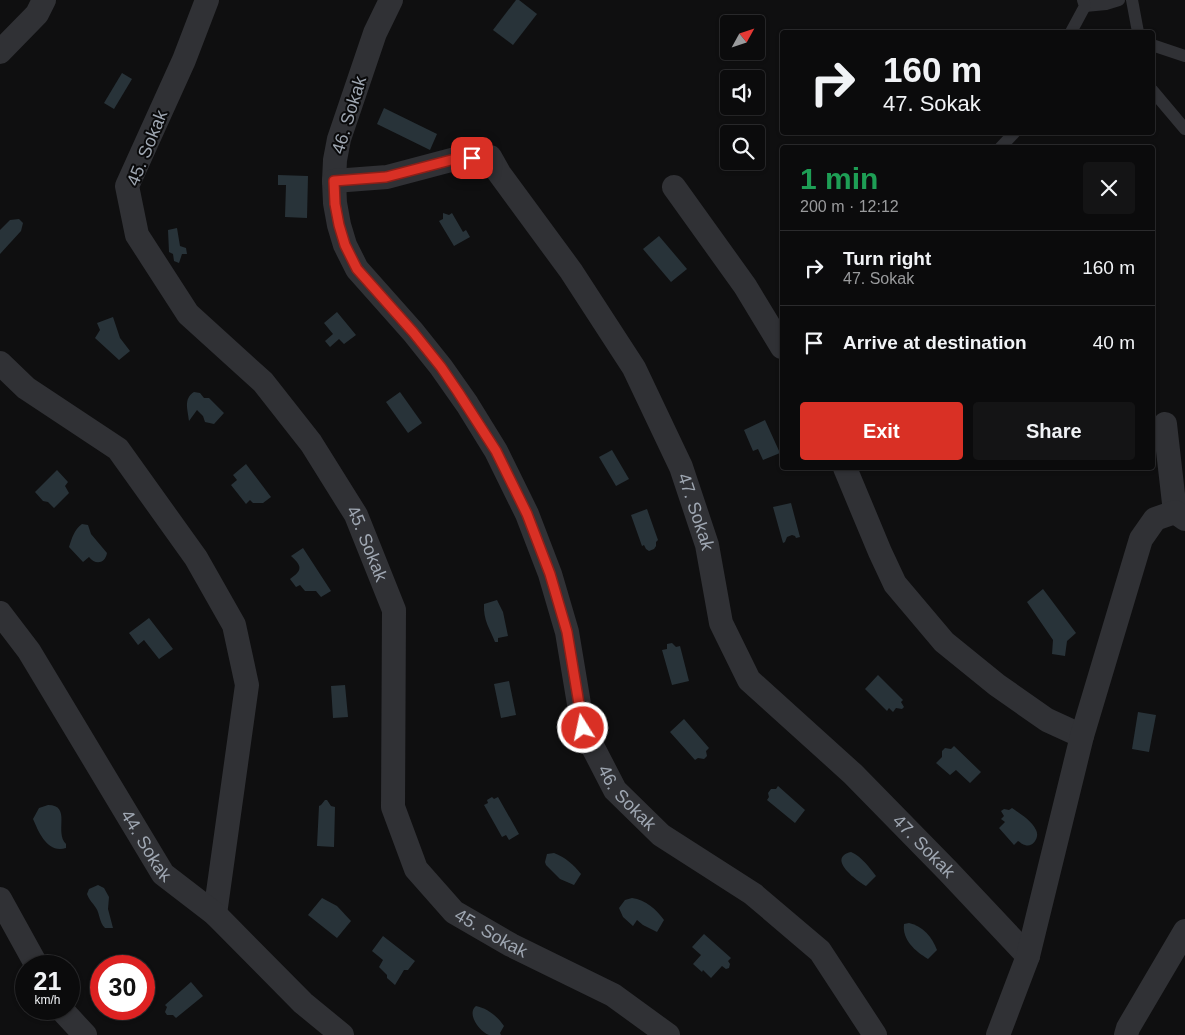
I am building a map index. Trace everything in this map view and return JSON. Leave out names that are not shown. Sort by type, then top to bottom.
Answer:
[{"type":"street","points":[[0,52],[37,14],[44,0]]},
{"type":"street","name":"45. Sokak","points":[[207,0],[184,60],[127,186],[138,235],[188,314],[263,382],[305,436],[356,515],[394,610],[393,807],[416,869],[454,912],[511,945],[613,994],[668,1035]]},
{"type":"street","name":"46. Sokak","points":[[392,0],[375,33],[339,139],[335,160],[335,204],[345,245],[357,269],[413,332],[441,367],[462,396],[496,451],[527,514],[550,574],[567,632],[583,728],[615,790],[661,835],[753,894],[820,951],[874,1035]]},
{"type":"street","name":"47. Sokak","points":[[334,181],[386,177],[455,159],[490,157],[499,173],[571,271],[634,368],[681,467],[707,545],[720,623],[749,680],[853,774],[1028,956]]},
{"type":"street","points":[[674,187],[745,286],[780,345]]},
{"type":"street","points":[[0,363],[26,388],[118,449],[196,558],[234,625],[247,685],[215,914]]},
{"type":"street","points":[[998,1035],[1028,956],[1082,736],[1141,539],[1155,519],[1180,515],[1165,424]]},
{"type":"street","points":[[846,470],[895,584],[944,642],[997,685],[1047,720],[1082,736]]},
{"type":"street","name":"44. Sokak","points":[[0,613],[29,650],[163,874],[215,914],[303,1003],[342,1035]]},
{"type":"street","points":[[0,899],[31,955]]},
{"type":"street","points":[[1126,1035],[1128,1028],[1185,931]]},
{"type":"street","points":[[71,1020],[85,1035]]},
{"type":"lane","points":[[1072,30],[1084,3],[1106,4],[1119,0]]},
{"type":"lane","points":[[1132,0],[1138,30]]},
{"type":"lane","points":[[1155,46],[1185,56]]},
{"type":"lane","points":[[1155,94],[1185,129]]},
{"type":"lane","points":[[1003,145],[1012,135]]},
{"type":"shaded area","points":[[516,0],[519,0],[537,14],[513,45],[493,30]]},
{"type":"shaded area","points":[[122,73],[132,79],[114,109],[104,103]]},
{"type":"shaded area","points":[[384,108],[437,134],[430,150],[377,124]]},
{"type":"shaded area","points":[[278,175],[308,176],[307,218],[285,217],[286,185],[278,185]]},
{"type":"shaded area","points":[[443,213],[449,215],[452,213],[463,232],[466,230],[470,237],[454,246],[439,221],[443,219]]},
{"type":"shaded area","points":[[19,219],[23,223],[21,231],[0,254],[0,230],[10,220]]},
{"type":"shaded area","points":[[177,228],[180,246],[186,248],[187,254],[182,254],[179,263],[174,261],[173,254],[169,252],[168,230]]},
{"type":"shaded area","points":[[659,236],[687,269],[671,282],[643,249]]},
{"type":"shaded area","points":[[337,312],[356,335],[344,344],[339,339],[330,347],[325,341],[333,334],[324,323]]},
{"type":"shaded area","points":[[113,317],[120,338],[130,351],[119,360],[95,338],[100,330],[97,323]]},
{"type":"shaded area","points":[[194,392],[200,393],[204,398],[209,398],[224,413],[214,424],[205,422],[203,416],[197,410],[189,421],[187,401]]},
{"type":"shaded area","points":[[400,392],[422,423],[408,433],[386,402]]},
{"type":"shaded area","points":[[765,420],[780,453],[763,460],[758,449],[753,451],[744,430]]},
{"type":"shaded area","points":[[612,450],[629,479],[616,486],[599,457]]},
{"type":"shaded area","points":[[246,464],[271,497],[263,503],[253,503],[250,500],[246,504],[231,485],[237,480],[233,475]]},
{"type":"shaded area","points":[[57,470],[68,482],[65,486],[69,493],[54,508],[48,502],[43,501],[35,492]]},
{"type":"shaded area","points":[[791,503],[800,537],[796,538],[792,535],[787,537],[783,543],[773,507]]},
{"type":"shaded area","points":[[647,509],[658,540],[654,549],[649,551],[644,545],[642,546],[631,515]]},
{"type":"shaded area","points":[[82,524],[88,525],[91,534],[107,553],[102,561],[97,562],[89,557],[83,562],[69,547],[72,537]]},
{"type":"shaded area","points":[[303,548],[331,591],[321,597],[316,591],[305,591],[300,585],[296,587],[290,579],[300,568],[291,556]]},
{"type":"shaded area","points":[[1043,589],[1076,633],[1067,641],[1065,656],[1052,654],[1053,640],[1027,602]]},
{"type":"shaded area","points":[[497,600],[503,612],[508,636],[498,638],[498,642],[495,642],[486,620],[484,604]]},
{"type":"shaded area","points":[[149,618],[173,649],[159,659],[144,640],[138,645],[129,633]]},
{"type":"shaded area","points":[[672,643],[676,647],[680,646],[689,681],[672,685],[662,650],[667,649],[667,644]]},
{"type":"shaded area","points":[[878,675],[903,700],[901,702],[904,707],[902,709],[896,708],[893,712],[889,708],[887,711],[865,689]]},
{"type":"shaded area","points":[[509,681],[516,715],[501,718],[494,684]]},
{"type":"shaded area","points":[[345,685],[348,717],[333,718],[331,686]]},
{"type":"shaded area","points":[[1138,712],[1156,715],[1149,752],[1132,749]]},
{"type":"shaded area","points":[[684,719],[709,748],[704,759],[698,758],[695,760],[670,732]]},
{"type":"shaded area","points":[[954,746],[981,772],[970,783],[956,770],[950,775],[936,763],[942,757],[942,751],[945,748],[951,749]]},
{"type":"shaded area","points":[[778,786],[805,810],[795,823],[767,800],[771,789],[776,789]]},
{"type":"shaded area","points":[[492,797],[494,799],[498,797],[519,834],[509,840],[506,835],[502,837],[484,805]]},
{"type":"shaded area","points":[[325,800],[335,807],[334,847],[317,846],[319,806]]},
{"type":"shaded area","points":[[48,805],[59,809],[66,848],[54,848],[49,845],[41,836],[33,819],[39,808]]},
{"type":"shaded area","points":[[1012,808],[1034,826],[1037,836],[1031,845],[1024,845],[1018,841],[1014,845],[999,828],[1005,822],[1001,819],[1004,816],[1001,811]]},
{"type":"shaded area","points":[[851,852],[862,859],[876,876],[866,886],[851,875],[842,864],[844,855]]},
{"type":"shaded area","points":[[554,853],[569,862],[581,874],[574,885],[560,879],[546,865],[547,854]]},
{"type":"shaded area","points":[[98,885],[104,888],[109,897],[108,909],[113,928],[105,928],[103,926],[97,910],[87,894],[89,889]]},
{"type":"shaded area","points":[[322,898],[337,906],[351,921],[337,938],[308,915]]},
{"type":"shaded area","points":[[632,898],[650,906],[664,920],[657,932],[637,920],[633,926],[623,917],[619,908],[625,900]]},
{"type":"shaded area","points":[[909,923],[923,929],[935,945],[937,950],[928,959],[914,949],[907,940],[904,924]]},
{"type":"shaded area","points":[[704,934],[731,958],[728,961],[730,964],[729,968],[726,969],[722,966],[711,978],[693,964],[701,955],[692,947]]},
{"type":"shaded area","points":[[383,936],[415,961],[408,970],[404,970],[395,985],[379,967],[383,960],[372,951]]},
{"type":"shaded area","points":[[191,982],[203,996],[176,1018],[173,1015],[167,1015],[165,1012],[167,1007],[165,1005]]},
{"type":"shaded area","points":[[476,1006],[488,1011],[502,1023],[504,1026],[500,1033],[501,1035],[489,1035],[478,1027],[473,1018],[473,1009]]},
{"type":"route","points":[[472,158],[455,159],[386,177],[334,181],[335,204],[339,225],[345,245],[357,269],[413,332],[467,404],[496,451],[527,514],[550,574],[567,632],[583,728]]}]
